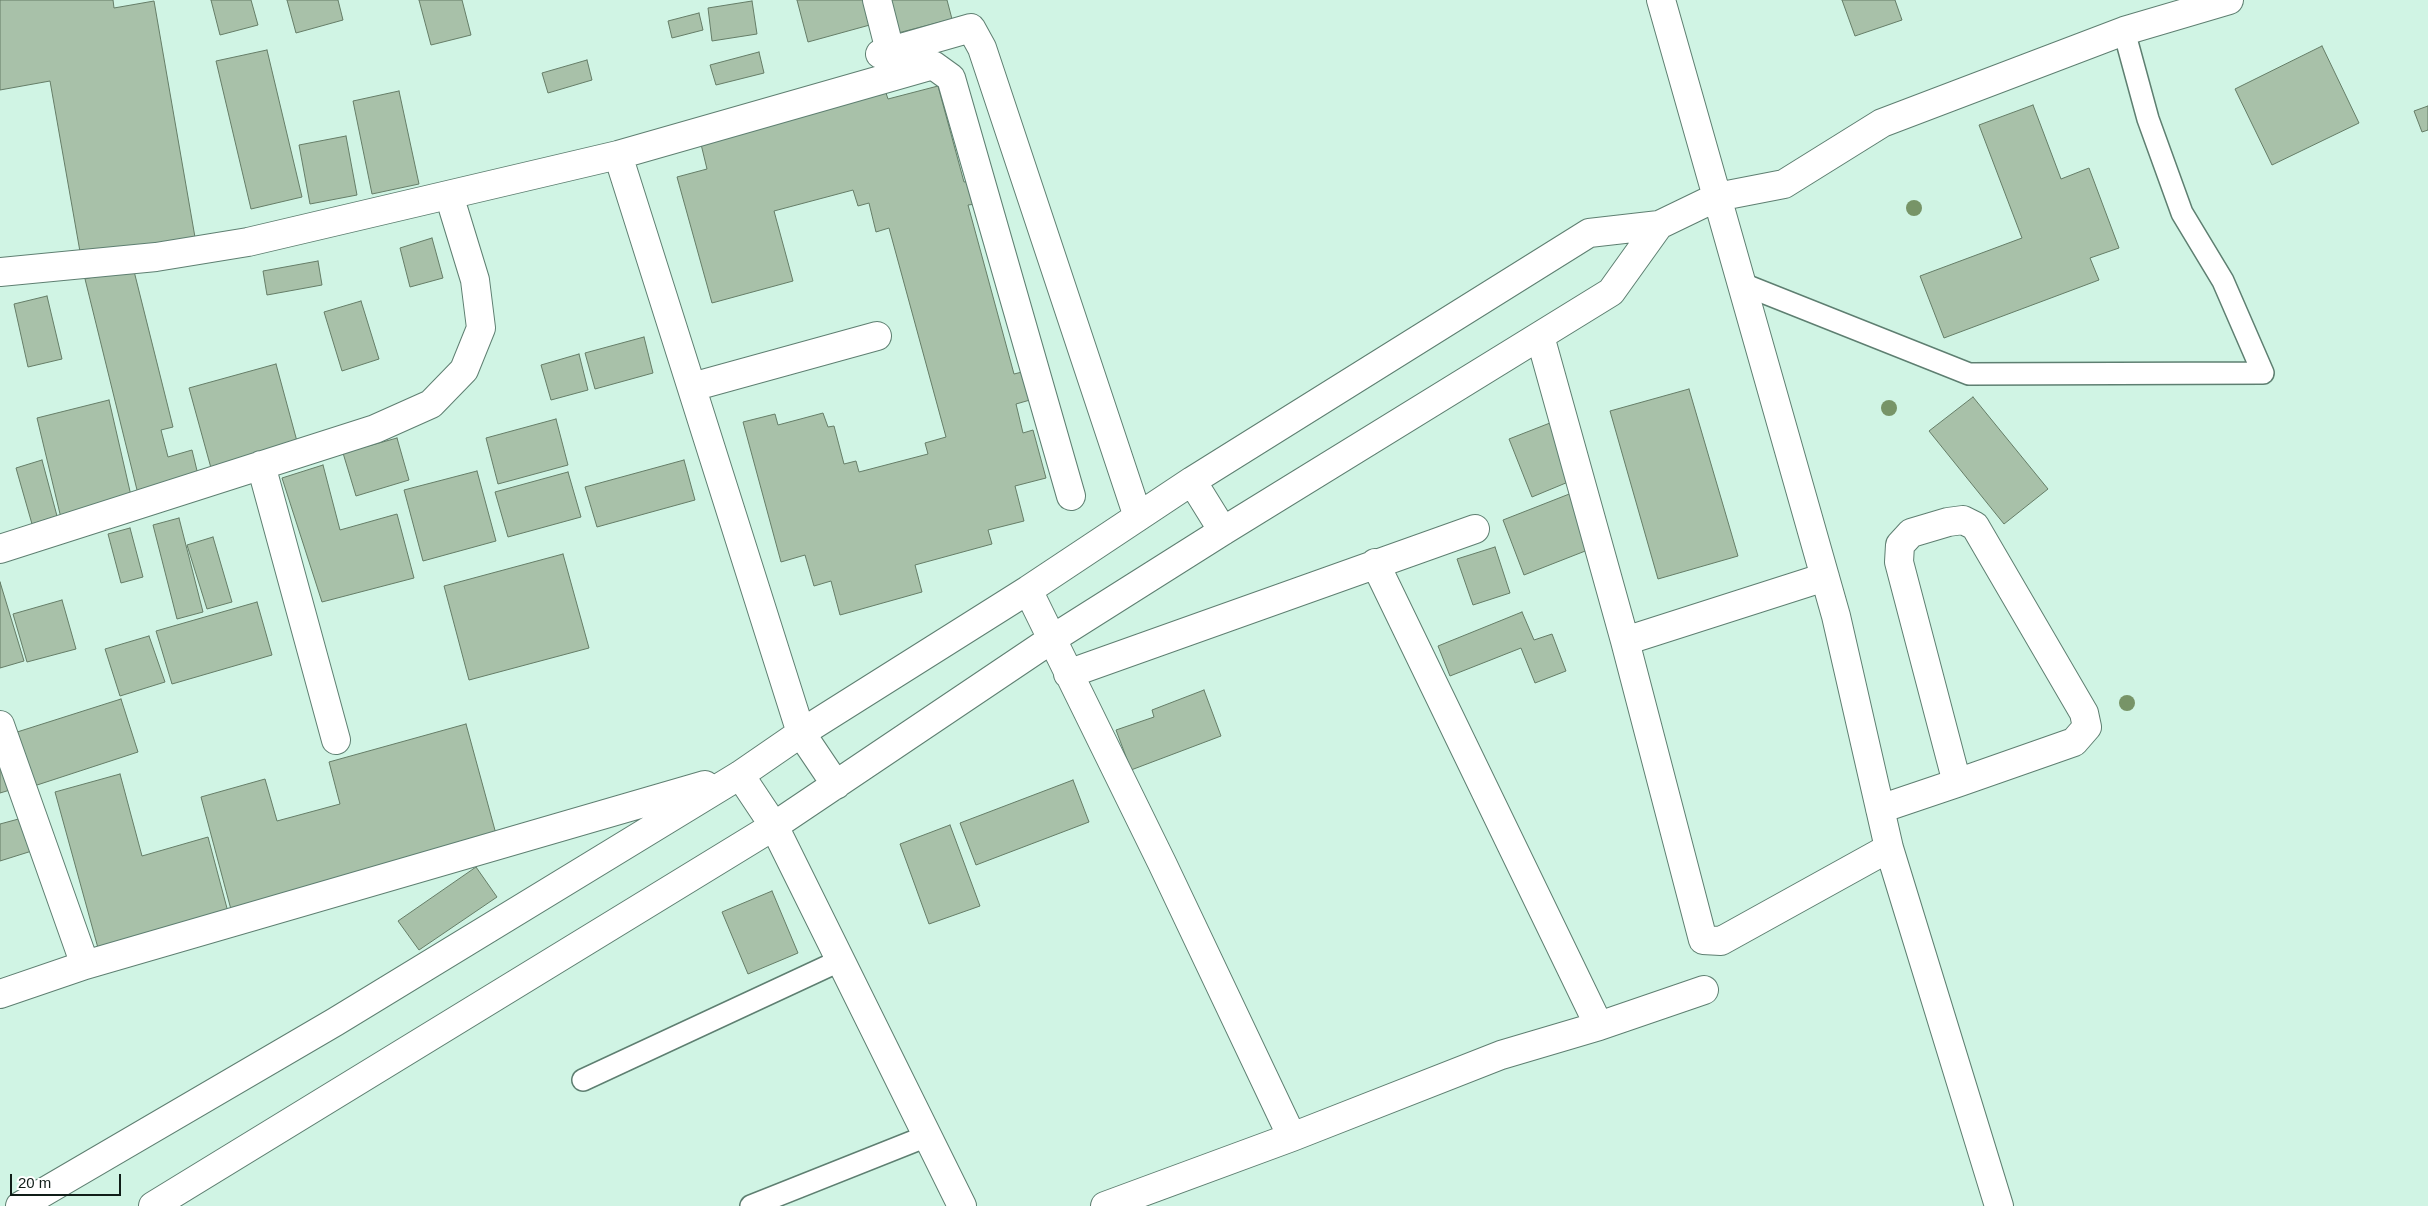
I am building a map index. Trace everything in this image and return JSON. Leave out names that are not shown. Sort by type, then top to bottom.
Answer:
[{"type":"street","points":[[877,0],[885,52],[971,28],[982,48],[1138,517]]},
{"type":"street","points":[[1660,0],[1825,577],[1889,848],[1999,1206]]},
{"type":"street","points":[[20,1206],[335,1022],[740,775],[801,733],[1028,590],[1192,482],[1589,233],[1660,225],[1716,196],[1784,184],[1882,123],[2124,31],[2228,0]]},
{"type":"street","points":[[0,272],[156,257],[248,242],[618,155],[933,65],[951,78],[1071,496]]},
{"type":"street","points":[[618,155],[801,733],[836,785]]},
{"type":"street","points":[[0,549],[374,429],[431,404],[464,370],[481,328],[475,280],[449,195]]},
{"type":"street","points":[[153,1206],[774,826],[1052,639],[1223,531],[1611,292],[1660,225]]},
{"type":"street","points":[[692,387],[877,336]]},
{"type":"street","points":[[1540,336],[1625,641],[1703,940],[1722,941],[1889,848]]},
{"type":"street","points":[[260,466],[336,740]]},
{"type":"street","points":[[1192,482],[1223,531]]},
{"type":"street","points":[[1880,809],[1957,783],[2074,742],[2087,727],[2084,713],[1975,526],[1963,520],[1948,522],[1911,533],[1900,545],[1899,562],[1957,783]]},
{"type":"street","points":[[1068,674],[1375,563],[1475,529]]},
{"type":"street","points":[[1375,563],[1600,1026]]},
{"type":"street","points":[[1625,641],[1825,577]]},
{"type":"street","points":[[1028,590],[1162,863],[1292,1138]]},
{"type":"street","points":[[0,725],[86,965]]},
{"type":"street","points":[[0,994],[86,965],[740,775]]},
{"type":"street","points":[[740,775],[774,826],[839,961],[962,1206]]},
{"type":"street","points":[[1105,1206],[1292,1138],[1501,1055],[1600,1026],[1704,990]]},
{"type":"lane","points":[[1740,283],[1969,374],[2263,373],[2223,281],[2182,214],[2148,119],[2124,31]]},
{"type":"lane","points":[[583,1080],[839,961]]},
{"type":"lane","points":[[751,1206],[927,1136]]},
{"type":"building","points":[[0,0],[113,0],[114,8],[154,1],[196,243],[82,263],[50,81],[0,90]]},
{"type":"building","points":[[211,0],[251,0],[258,25],[220,35]]},
{"type":"building","points":[[287,0],[338,0],[343,20],[296,33]]},
{"type":"building","points":[[419,0],[462,0],[471,35],[431,45]]},
{"type":"building","points":[[797,0],[871,0],[877,23],[808,42]]},
{"type":"building","points":[[886,0],[947,0],[952,19],[894,34]]},
{"type":"building","points":[[1842,0],[1895,0],[1902,20],[1855,36]]},
{"type":"building","points":[[752,1],[757,34],[712,41],[708,8]]},
{"type":"building","points":[[699,13],[703,30],[672,38],[668,21]]},
{"type":"building","points":[[2322,46],[2359,123],[2272,165],[2235,89]]},
{"type":"building","points":[[267,50],[302,197],[251,209],[216,61]]},
{"type":"building","points":[[759,52],[764,73],[716,85],[710,65]]},
{"type":"building","points":[[587,60],[592,80],[548,93],[542,73]]},
{"type":"building","points":[[938,86],[964,182],[970,181],[976,204],[968,205],[1014,374],[1022,372],[1030,400],[1016,404],[1023,433],[1033,430],[1046,478],[1015,486],[1024,521],[988,530],[992,544],[915,565],[922,592],[840,615],[831,581],[814,586],[805,555],[781,562],[743,422],[775,414],[778,425],[823,413],[828,427],[834,426],[844,464],[856,461],[859,472],[928,454],[925,443],[946,437],[889,228],[876,232],[869,203],[858,206],[853,190],[774,211],[793,281],[712,303],[677,177],[707,169],[700,140],[885,90],[888,99]]},
{"type":"building","points":[[399,91],[419,184],[372,194],[353,101]]},
{"type":"building","points":[[2033,105],[2061,179],[2089,168],[2119,248],[2090,258],[2099,280],[1944,338],[1920,276],[2022,238],[1979,125]]},
{"type":"building","points":[[2428,106],[2428,130],[2422,132],[2414,111]]},
{"type":"building","points":[[346,136],[357,195],[310,204],[299,145]]},
{"type":"building","points":[[432,238],[443,278],[410,287],[400,248]]},
{"type":"building","points":[[318,261],[322,285],[267,295],[263,271]]},
{"type":"building","points":[[133,267],[173,427],[161,430],[168,457],[192,450],[199,479],[138,494],[85,279]]},
{"type":"building","points":[[47,296],[62,359],[28,367],[14,304]]},
{"type":"building","points":[[361,301],[379,359],[342,371],[324,312]]},
{"type":"building","points":[[644,337],[653,373],[595,389],[585,353]]},
{"type":"building","points":[[579,354],[588,390],[551,400],[541,365]]},
{"type":"building","points":[[276,364],[298,445],[211,468],[189,388]]},
{"type":"building","points":[[1689,389],[1738,556],[1658,579],[1610,411]]},
{"type":"building","points":[[1973,397],[2048,489],[2004,524],[1929,431]]},
{"type":"building","points":[[109,400],[132,500],[61,518],[37,418]]},
{"type":"building","points":[[556,419],[568,465],[498,484],[486,438]]},
{"type":"building","points":[[1550,423],[1573,480],[1532,497],[1509,439]]},
{"type":"building","points":[[397,438],[409,480],[356,496],[343,453]]},
{"type":"building","points":[[42,460],[57,516],[32,524],[16,468]]},
{"type":"building","points":[[684,460],[695,500],[597,527],[585,487]]},
{"type":"building","points":[[323,465],[340,530],[397,514],[414,578],[322,602],[282,478]]},
{"type":"building","points":[[477,471],[496,541],[423,561],[404,490]]},
{"type":"building","points":[[568,472],[581,517],[508,537],[495,492]]},
{"type":"building","points":[[1577,491],[1598,546],[1524,575],[1503,520]]},
{"type":"building","points":[[179,518],[203,612],[177,619],[153,525]]},
{"type":"building","points":[[130,528],[143,577],[121,583],[108,534]]},
{"type":"building","points":[[213,537],[232,602],[207,609],[187,545]]},
{"type":"building","points":[[1495,547],[1510,593],[1473,605],[1457,559]]},
{"type":"building","points":[[563,554],[589,648],[469,680],[444,586]]},
{"type":"building","points":[[0,582],[24,661],[0,668]]},
{"type":"building","points":[[62,600],[76,649],[27,662],[13,614]]},
{"type":"building","points":[[257,602],[272,655],[172,684],[156,631]]},
{"type":"building","points":[[1522,612],[1534,640],[1552,634],[1566,671],[1535,683],[1521,648],[1450,676],[1438,646]]},
{"type":"building","points":[[149,636],[165,682],[120,696],[105,649]]},
{"type":"building","points":[[1204,690],[1221,736],[1131,770],[1116,730],[1154,717],[1152,710]]},
{"type":"building","points":[[121,699],[138,752],[31,787],[14,733]]},
{"type":"building","points":[[466,724],[499,845],[233,917],[201,797],[265,779],[277,821],[340,804],[329,762]]},
{"type":"building","points":[[0,761],[10,790],[0,793]]},
{"type":"building","points":[[120,774],[142,856],[208,837],[228,912],[98,948],[55,792]]},
{"type":"building","points":[[1073,780],[1089,822],[976,865],[960,823]]},
{"type":"building","points":[[26,817],[35,850],[0,861],[0,824]]},
{"type":"building","points":[[950,825],[980,906],[929,924],[900,844]]},
{"type":"building","points":[[476,867],[497,897],[419,950],[398,921]]},
{"type":"building","points":[[772,891],[798,953],[748,974],[722,912]]}]
